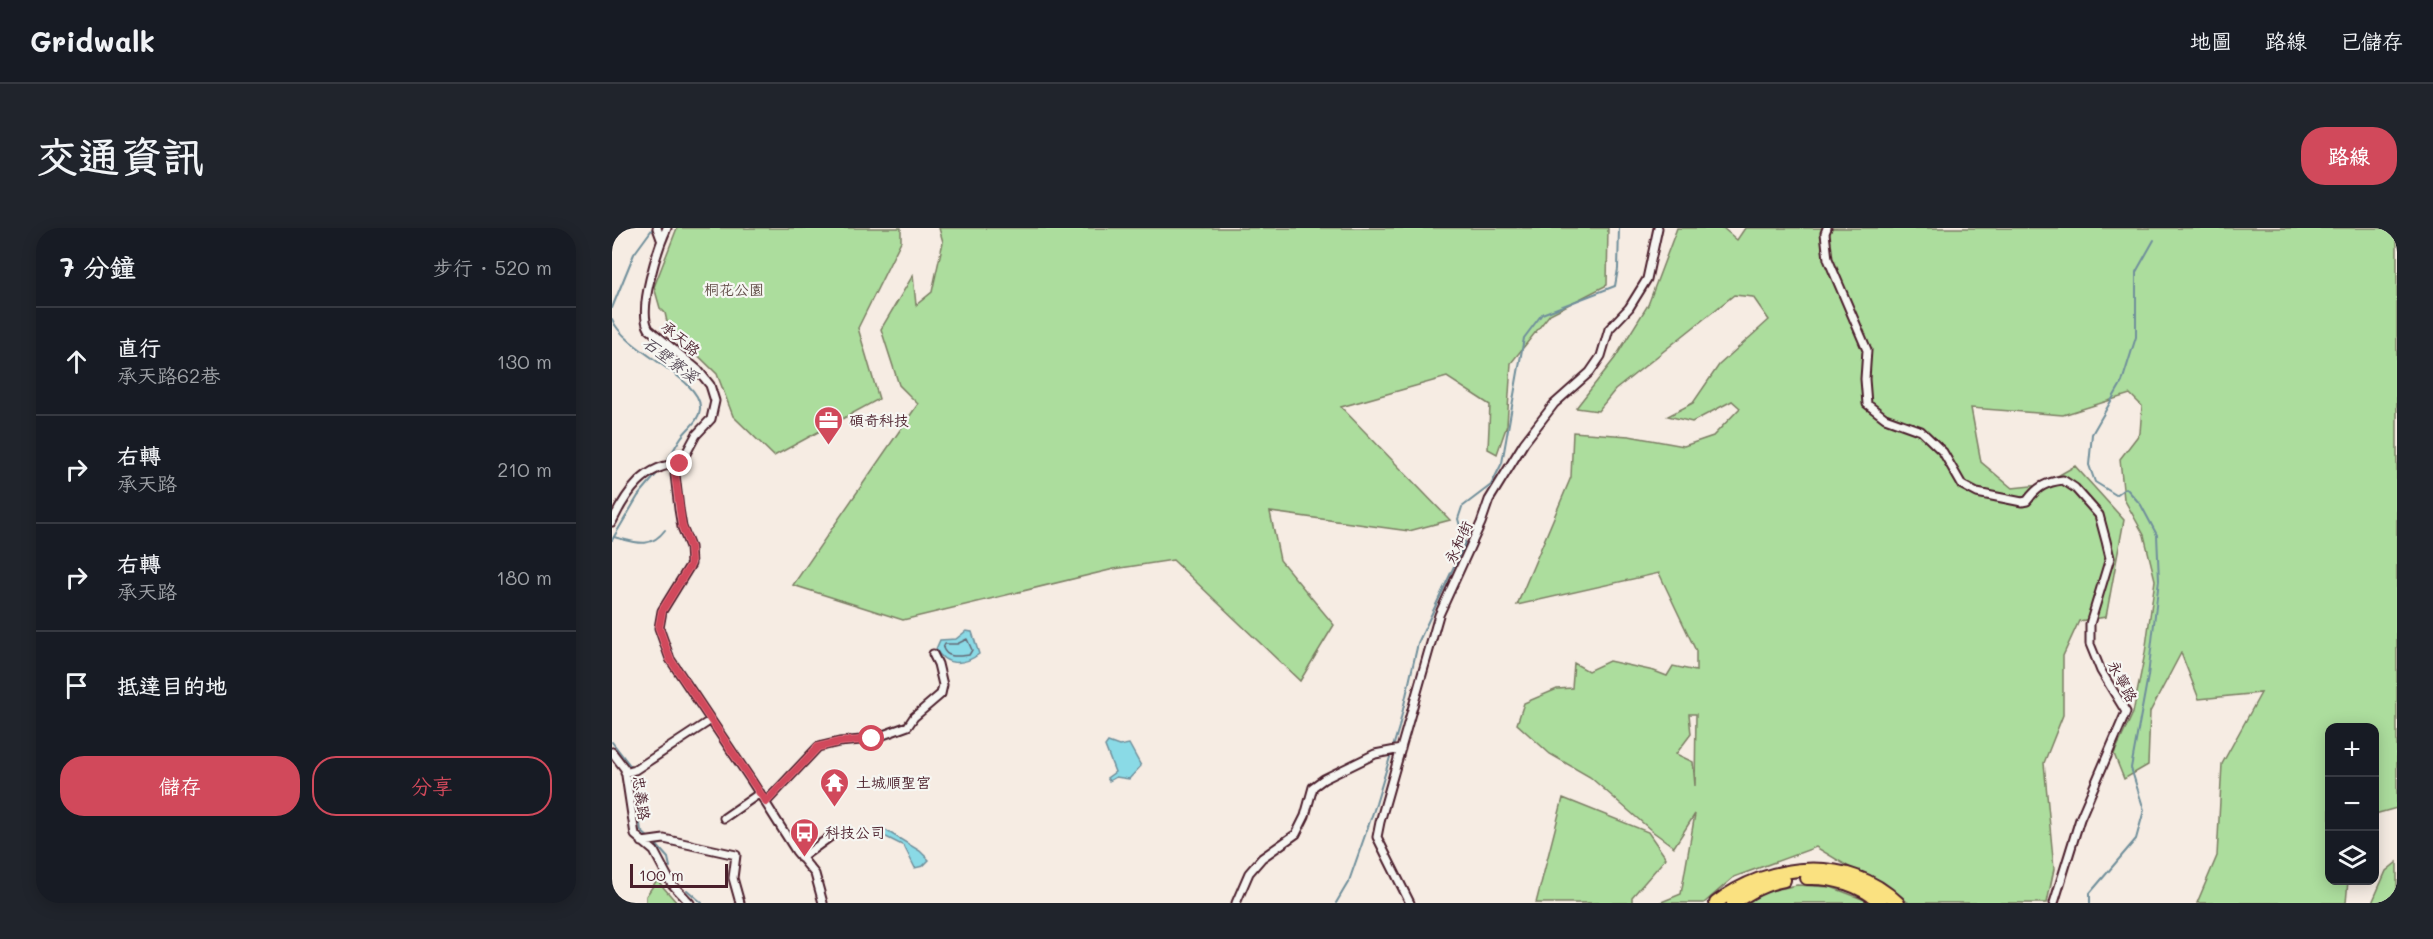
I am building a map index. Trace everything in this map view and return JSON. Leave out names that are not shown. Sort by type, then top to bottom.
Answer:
[{"type":"highway","points":[[1716,903],[1740,887],[1762,877],[1791,870],[1822,869],[1864,880],[1898,903]]},
{"type":"highway","points":[[1733,903],[1774,882],[1819,877],[1858,887],[1872,894],[1881,903]]},
{"type":"street","name":"承天路","points":[[668,228],[659,234],[645,309],[645,322],[649,329],[698,370],[710,385],[715,401],[711,418],[696,435],[675,474],[682,526],[690,547],[691,564],[662,611],[659,628],[670,659],[801,858],[815,874],[823,903]]},
{"type":"street","name":"永和街","points":[[1410,903],[1377,837],[1399,749],[1438,615],[1482,524],[1489,500],[1524,443],[1554,404],[1590,372],[1601,356],[1609,329],[1629,308],[1647,279],[1658,228]]},
{"type":"street","name":"永寧路","points":[[1827,228],[1825,233],[1828,259],[1868,350],[1865,379],[1867,404],[1885,418],[1921,430],[1943,452],[1962,485],[1977,493],[2022,502],[2027,501],[2036,490],[2048,482],[2063,480],[2075,488],[2099,515],[2110,558],[2090,624],[2090,644],[2102,671],[2126,712],[2080,819],[2054,903]]},
{"type":"street","points":[[612,522],[624,500],[644,476],[654,468],[667,464],[680,464]]},
{"type":"street","points":[[766,802],[818,747],[839,742],[872,739],[908,726],[914,717],[941,694],[943,685],[933,654]]},
{"type":"street","points":[[630,772],[711,720]]},
{"type":"street","points":[[1236,903],[1249,873],[1262,858],[1296,834],[1305,816],[1313,787],[1324,779],[1375,754],[1399,749]]},
{"type":"street","name":"忠義路","points":[[612,752],[630,772],[632,828],[635,836],[654,851],[671,883],[690,903]]},
{"type":"street","points":[[724,819],[760,793]]},
{"type":"street","points":[[801,858],[834,834]]},
{"type":"street","points":[[644,841],[664,839],[736,855],[733,878],[740,903]]},
{"type":"green space","name":"桐花公園","points":[[677,228],[901,228],[901,241],[858,328],[879,399],[774,456],[733,416],[717,374],[668,326],[665,313],[660,308],[654,287]]},
{"type":"green space","points":[[939,228],[1608,228],[1607,285],[1550,314],[1511,363],[1507,425],[1497,454],[1488,449],[1490,405],[1447,377],[1341,407],[1450,520],[1409,531],[1270,512],[1280,560],[1334,625],[1300,681],[1173,560],[1114,569],[903,620],[793,585],[918,404],[899,385],[881,329],[913,275],[916,305],[932,292],[943,242]]},
{"type":"green space","points":[[1677,228],[1723,228],[1737,240],[1745,228],[2397,228],[2397,808],[2379,813],[2379,723],[2325,723],[2325,885],[2348,885],[2346,903],[2197,903],[2217,856],[2222,764],[2261,693],[2199,699],[2181,653],[2150,712],[2148,765],[2124,779],[2114,754],[2133,713],[2145,653],[2155,580],[2144,535],[2124,499],[2120,459],[2140,433],[2142,406],[2130,394],[2063,415],[1971,408],[1981,462],[2012,488],[2042,485],[2075,466],[2124,520],[2106,617],[2079,621],[2063,656],[2063,715],[2044,763],[2054,869],[2047,903],[1909,903],[1816,847],[1734,877],[1704,903],[1659,903],[1681,894],[1695,814],[1674,847],[1590,777],[1550,754],[1517,724],[1524,703],[1557,689],[1572,688],[1574,663],[1588,671],[1609,661],[1667,676],[1673,666],[1696,671],[1696,651],[1659,573],[1517,605],[1571,477],[1573,432],[1629,436],[1684,446],[1713,436],[1740,408],[1732,401],[1692,422],[1668,416],[1693,403],[1719,365],[1769,320],[1753,297],[1734,295],[1615,390],[1598,411],[1576,408],[1615,358],[1648,305]],"holes":[[[1689,714],[1696,714],[1695,786],[1693,762],[1676,754],[1691,734]]]},
{"type":"green space","points":[[1563,798],[1648,832],[1666,858],[1632,897],[1632,903],[1536,903]]},
{"type":"green space","points":[[2397,862],[2397,903],[2372,903],[2386,871]]},
{"type":"green space","points":[[657,880],[677,903],[646,903],[646,896]]},
{"type":"green space","points":[[1797,885],[1831,887],[1868,903],[1749,903],[1760,893]]},
{"type":"water","points":[[966,631],[972,632],[979,654],[962,662],[950,661],[940,655],[936,649],[940,640],[956,639]]},
{"type":"water","points":[[1108,742],[1119,746],[1129,744],[1141,766],[1129,779],[1116,777],[1109,781],[1107,778],[1115,772],[1105,746]]},
{"type":"water","points":[[882,828],[920,851],[929,860],[923,866],[915,868],[904,846],[884,836]]},
{"type":"waterway","name":"石壁寮溪","points":[[612,308],[634,254],[653,228]]},
{"type":"waterway","points":[[1336,903],[1349,881],[1376,804],[1399,727],[1418,643],[1465,543],[1458,519],[1462,507],[1491,485],[1502,463],[1524,338],[1542,314],[1615,286],[1618,269],[1619,228]]},
{"type":"waterway","points":[[2090,903],[2090,893],[2136,839],[2144,810],[2131,768],[2148,676],[2159,580],[2157,535],[2141,505],[2126,488],[2116,495],[2095,482],[2089,465],[2092,434],[2122,382],[2136,337],[2136,272],[2154,240]]},
{"type":"waterway","name":"石壁寮溪","points":[[612,319],[632,343],[677,376],[698,398],[699,414],[666,463]]},
{"type":"waterway","name":"石壁寮溪","points":[[612,540],[638,496],[660,470]]},
{"type":"waterway","points":[[614,537],[642,543],[654,540],[665,530]]},
{"type":"waterway","name":"石壁寮溪","points":[[612,742],[632,768]]},
{"type":"waterway","name":"石壁寮溪","points":[[633,774],[641,831],[650,839]]},
{"type":"waterway","name":"石壁寮溪","points":[[654,842],[668,858],[670,867]]},
{"type":"waterway","name":"石壁寮溪","points":[[687,890],[702,903]]},
{"type":"place","name":"碩奇科技","points":[[828,446]]},
{"type":"place","name":"土城順聖宮","points":[[835,808]]},
{"type":"place","name":"科技公司","points":[[804,858]]},
{"type":"route","points":[[680,464],[675,474],[682,526],[690,547],[691,564],[662,611],[659,628],[670,659],[766,802],[818,747],[839,742],[872,739]]}]
